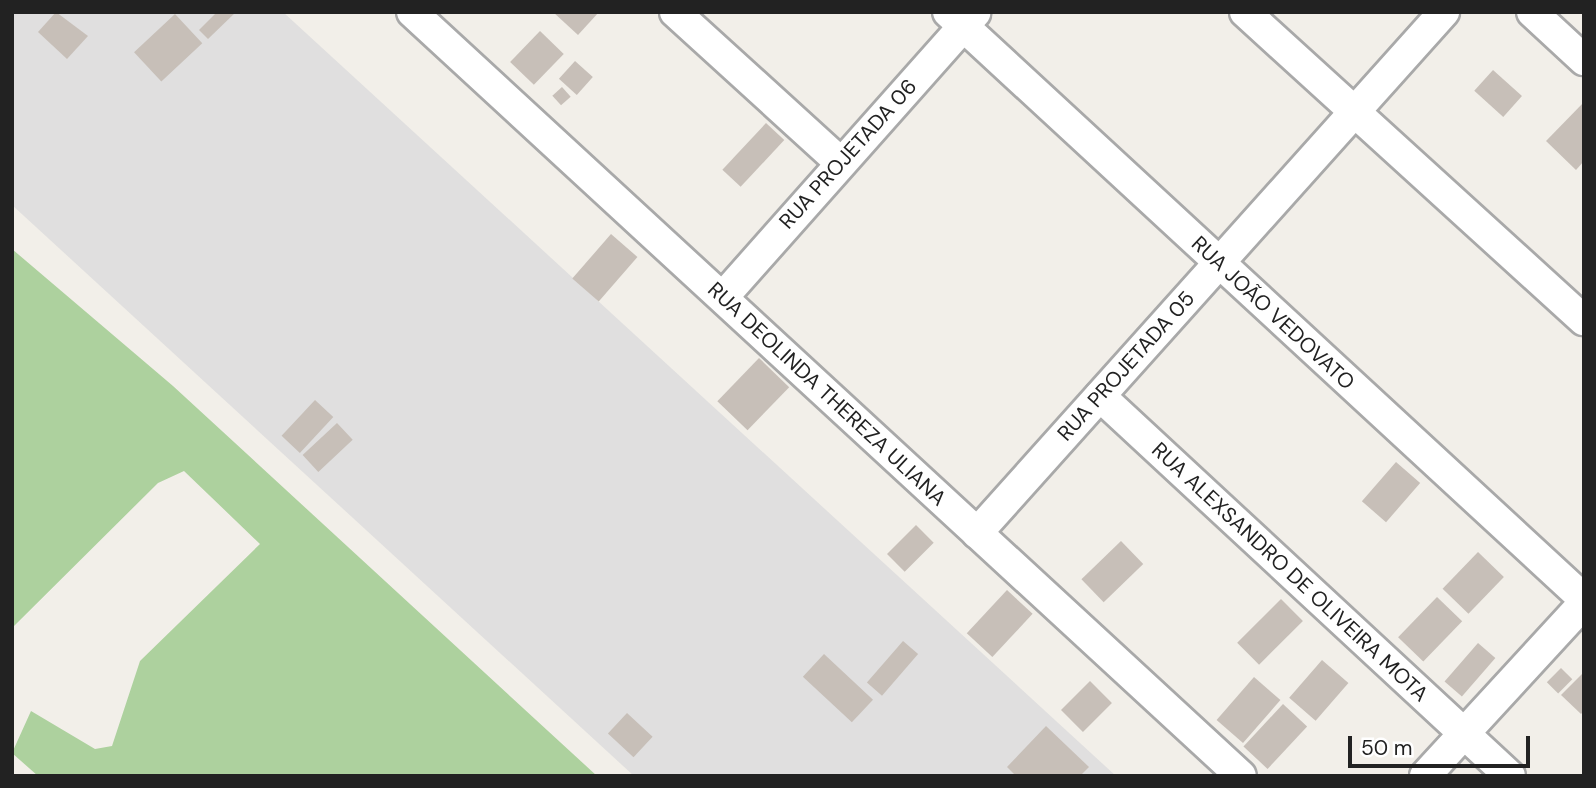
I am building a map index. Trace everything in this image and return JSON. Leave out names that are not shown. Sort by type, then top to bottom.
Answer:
[{"type":"street","name":"RUA DEOLINDA THEREZA ULIANA","points":[[412,12],[1241,776]]},
{"type":"street","points":[[675,12],[840,162]]},
{"type":"street","points":[[1245,12],[1584,320]]},
{"type":"street","name":"RUA PROJETADA 05","points":[[977,533],[1444,12]]},
{"type":"street","points":[[1532,12],[1584,60]]},
{"type":"street","name":"RUA PROJETADA 06","points":[[723,297],[962,17]]},
{"type":"street","name":"RUA JOÃO VEDOVATO","points":[[962,17],[1219,263],[1584,601]]},
{"type":"street","name":"RUA ALEXSANDRO DE OLIVEIRA MOTA","points":[[1100,396],[1510,776]]},
{"type":"street","points":[[1425,776],[1584,601]]},
{"type":"shaded area","points":[[12,12],[283,12],[1116,776],[634,776],[12,205]]},
{"type":"green space","points":[[12,249],[173,386],[597,776],[38,776],[12,753],[31,711],[95,749],[112,746],[140,661],[260,544],[184,471],[158,483],[12,628]]},
{"type":"building","points":[[56,12],[88,36],[67,59],[38,32]]},
{"type":"building","points":[[217,12],[236,12],[208,39],[199,30]]},
{"type":"building","points":[[553,12],[599,12],[578,35]]},
{"type":"building","points":[[175,14],[202,43],[161,81],[134,52]]},
{"type":"building","points":[[540,31],[564,54],[534,85],[510,62]]},
{"type":"building","points":[[575,61],[593,77],[577,95],[559,79]]},
{"type":"building","points":[[1493,70],[1522,96],[1503,117],[1474,91]]},
{"type":"building","points":[[562,87],[571,97],[561,105],[552,96]]},
{"type":"building","points":[[1584,102],[1584,161],[1576,170],[1546,141]]},
{"type":"building","points":[[766,123],[784,140],[741,187],[722,170]]},
{"type":"building","points":[[611,234],[637,257],[599,301],[572,279]]},
{"type":"building","points":[[759,358],[789,387],[748,430],[717,401]]},
{"type":"building","points":[[315,400],[333,417],[300,453],[282,436]]},
{"type":"building","points":[[337,423],[353,440],[318,472],[303,455]]},
{"type":"building","points":[[1396,462],[1420,483],[1386,522],[1362,501]]},
{"type":"building","points":[[916,525],[934,543],[905,572],[887,554]]},
{"type":"building","points":[[1121,541],[1143,564],[1104,602],[1081,579]]},
{"type":"building","points":[[1478,552],[1504,577],[1468,614],[1443,589]]},
{"type":"building","points":[[1007,590],[1033,614],[992,657],[967,633]]},
{"type":"building","points":[[1437,597],[1462,621],[1423,662],[1398,637]]},
{"type":"building","points":[[1281,599],[1303,621],[1259,665],[1237,643]]},
{"type":"building","points":[[903,641],[918,654],[882,696],[867,683]]},
{"type":"building","points":[[1478,643],[1495,658],[1462,697],[1445,681]]},
{"type":"building","points":[[824,654],[873,700],[852,722],[803,677]]},
{"type":"building","points":[[1322,660],[1348,683],[1316,721],[1289,698]]},
{"type":"building","points":[[1561,668],[1572,679],[1558,693],[1547,682]]},
{"type":"building","points":[[1584,672],[1584,711],[1581,714],[1561,695]]},
{"type":"building","points":[[1254,677],[1280,700],[1243,743],[1217,720]]},
{"type":"building","points":[[1090,681],[1112,703],[1083,732],[1061,710]]},
{"type":"building","points":[[1283,704],[1307,727],[1268,769],[1243,746]]},
{"type":"building","points":[[627,713],[653,737],[634,757],[608,733]]},
{"type":"building","points":[[1046,726],[1089,767],[1080,776],[1016,776],[1007,767]]}]
